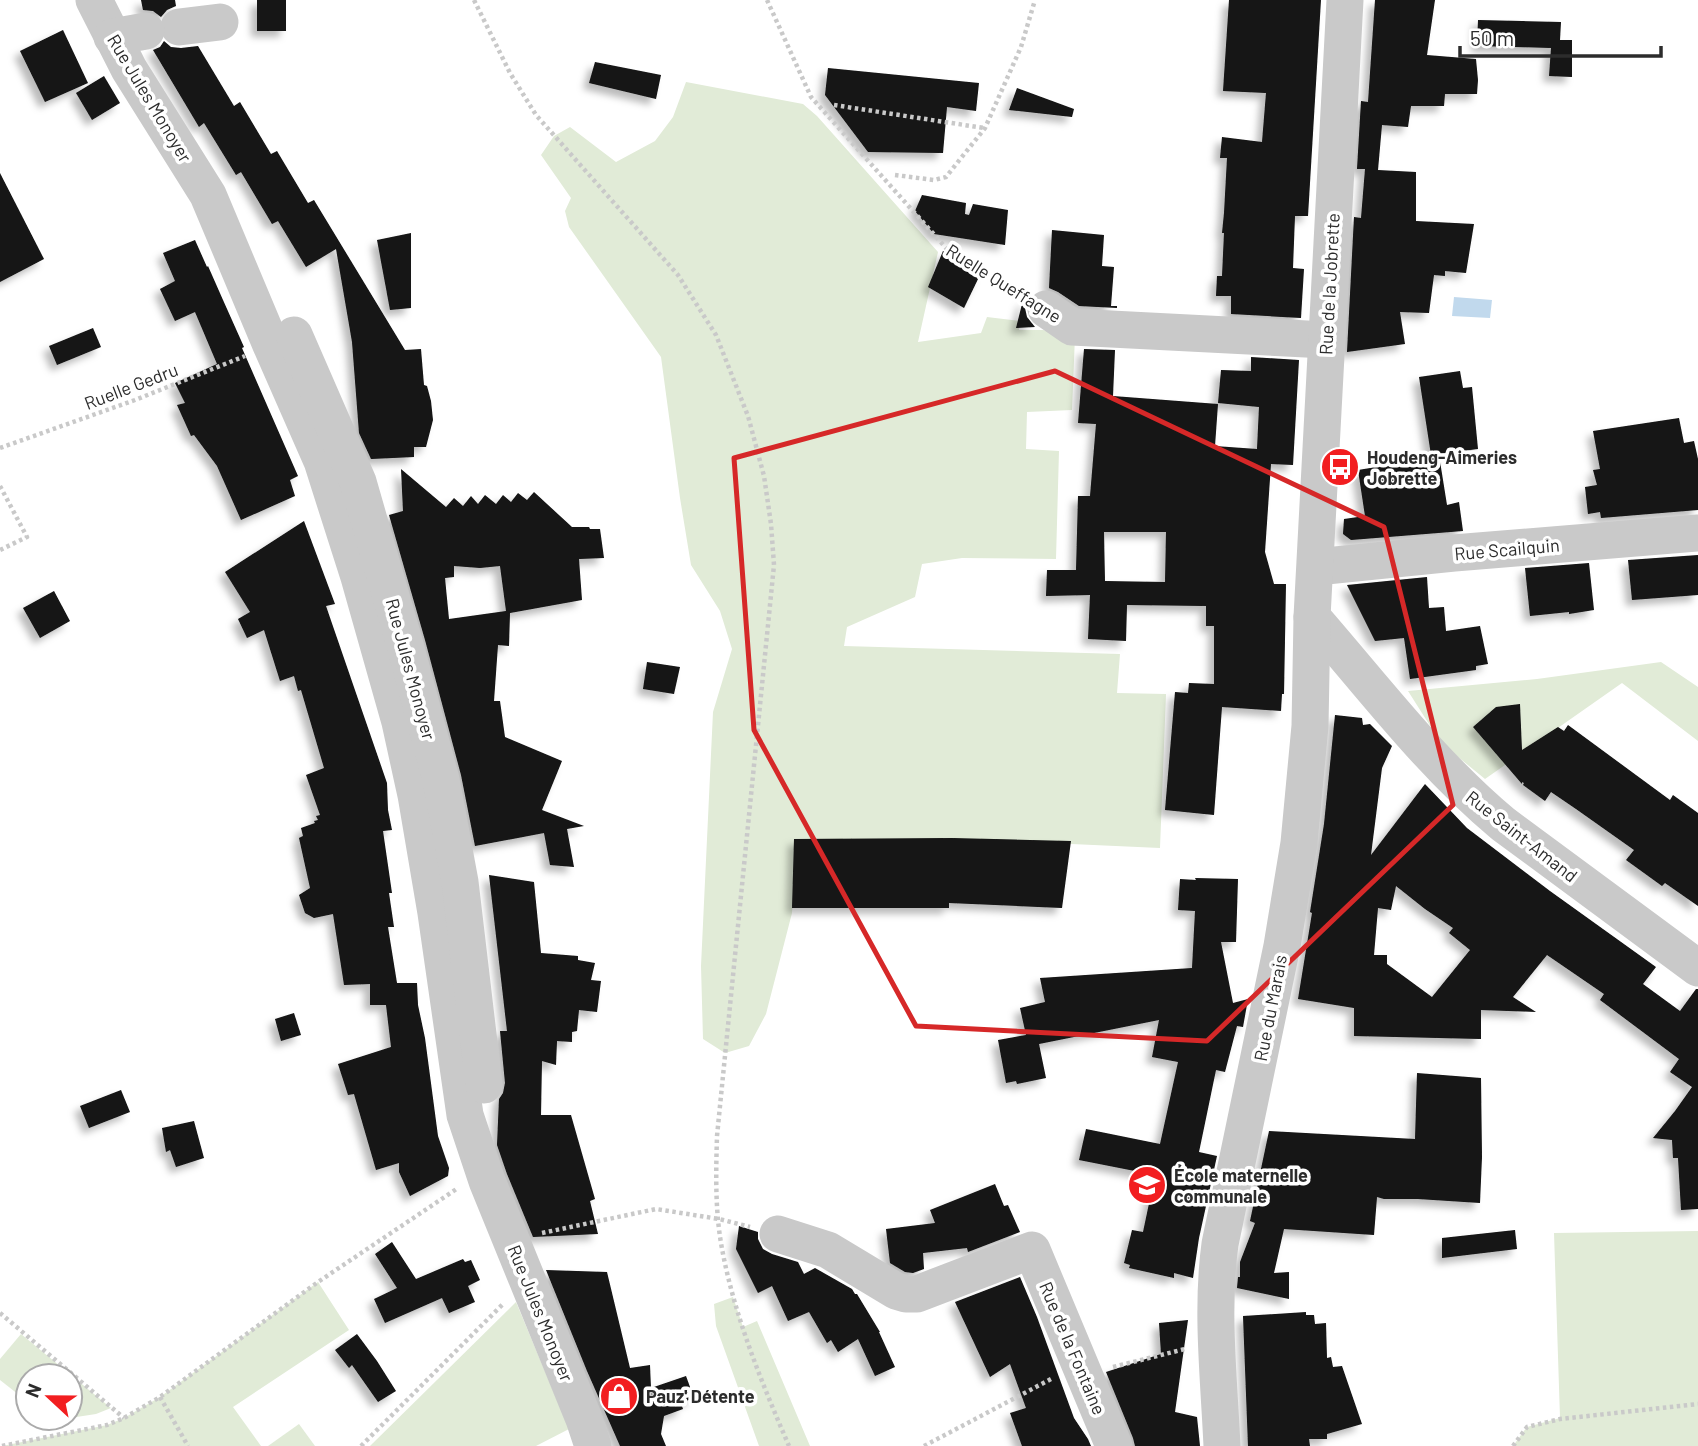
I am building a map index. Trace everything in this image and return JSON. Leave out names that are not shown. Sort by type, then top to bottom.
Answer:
[{"type":"street","name":"Rue Jules Monoyer","points":[[94,0],[146,32],[129,69],[208,195],[276,296],[358,482],[392,596],[441,780],[460,882],[485,1086],[485,1175]]},
{"type":"street","name":"Rue de la Jobrette","points":[[1316,567],[1345,0]]},
{"type":"street","points":[[146,32],[220,22]]},
{"type":"street","name":"Rue Jules Monoyer","points":[[208,195],[322,461],[359,577],[400,722],[416,795],[465,1115],[485,1175],[593,1446]]},
{"type":"street","name":"Ruelle Queffagne","points":[[1046,309],[1072,327],[1326,340]]},
{"type":"street","name":"Rue Scailquin","points":[[1316,567],[1698,533]]},
{"type":"street","name":"Rue du Marais","points":[[1222,1446],[1216,1273],[1277,977],[1298,843],[1310,726],[1312,617],[1316,567]]},
{"type":"street","name":"Rue Saint-Amand","points":[[1312,617],[1407,730],[1478,804],[1698,968]]},
{"type":"street","name":"Rue de la Fontaine","points":[[778,1234],[828,1250],[896,1291],[906,1294],[917,1294],[1032,1250],[1092,1368],[1114,1446]]},
{"type":"path","points":[[474,0],[510,74],[536,115],[678,275],[716,335],[748,416],[764,476],[774,565],[717,1136],[716,1183],[720,1241],[736,1307],[789,1446]]},
{"type":"path","name":"Ruelle Queffagne","points":[[767,0],[811,97],[932,235],[947,250],[1046,309]]},
{"type":"path","points":[[894,175],[934,180],[946,177],[985,128],[1021,47],[1035,0]]},
{"type":"path","points":[[834,105],[985,128]]},
{"type":"path","name":"Ruelle Gedru","points":[[0,448],[135,400],[271,345]]},
{"type":"path","points":[[0,486],[27,537],[0,550]]},
{"type":"path","points":[[2,1446],[107,1425],[124,1418],[160,1397],[318,1282],[485,1175]]},
{"type":"path","points":[[511,1239],[656,1209],[719,1219]]},
{"type":"path","points":[[361,1446],[527,1280]]},
{"type":"path","points":[[0,1313],[124,1418]]},
{"type":"path","points":[[924,1446],[1057,1376],[1217,1341]]},
{"type":"path","points":[[160,1397],[188,1446]]},
{"type":"path","points":[[1513,1446],[1527,1427],[1560,1419],[1698,1404]]},
{"type":"highlighted area","points":[[1055,371],[1384,527],[1453,805],[1207,1041],[916,1026],[754,730],[734,458]]},
{"type":"green space","points":[[686,82],[803,104],[817,116],[938,252],[918,342],[981,333],[987,317],[1020,321],[1019,330],[1043,330],[1075,336],[1072,410],[1027,412],[1026,449],[1059,451],[1056,559],[962,558],[922,564],[915,597],[847,627],[844,646],[1120,654],[1117,693],[1166,694],[1160,848],[958,839],[797,845],[792,913],[766,1014],[749,1046],[725,1053],[703,1039],[701,966],[713,712],[732,649],[720,611],[691,565],[661,357],[569,227],[565,211],[571,198],[541,155],[554,136],[570,127],[616,162],[655,141],[673,117]]},
{"type":"green space","points":[[1661,662],[1698,687],[1698,741],[1622,683],[1485,779],[1441,743],[1408,691],[1537,679]]},
{"type":"green space","points":[[1698,1231],[1698,1446],[1513,1446],[1527,1427],[1560,1418],[1554,1233]]},
{"type":"green space","points":[[318,1282],[349,1330],[233,1407],[261,1446],[2,1446],[84,1432],[84,1430],[107,1425],[160,1397]]},
{"type":"green space","points":[[733,1297],[743,1327],[757,1321],[810,1446],[759,1446],[716,1326],[714,1304]]},
{"type":"green space","points":[[516,1302],[569,1429],[536,1446],[370,1446]]},
{"type":"green space","points":[[21,1334],[55,1362],[14,1362],[14,1391],[0,1380],[0,1359]]},
{"type":"green space","points":[[84,1386],[111,1408],[84,1416]]},
{"type":"green space","points":[[299,1424],[315,1446],[268,1446]]},
{"type":"water","points":[[1454,297],[1492,300],[1490,318],[1452,316]]},
{"type":"building","points":[[141,0],[175,0],[176,6],[161,17],[153,11],[143,10]]},
{"type":"building","points":[[257,0],[286,0],[286,31],[257,31]]},
{"type":"building","points":[[1229,0],[1321,0],[1308,216],[1295,216],[1293,268],[1304,269],[1301,318],[1231,314],[1231,296],[1216,296],[1217,276],[1222,276],[1227,158],[1220,158],[1222,137],[1262,142],[1266,93],[1223,91]]},
{"type":"building","points":[[1375,0],[1435,0],[1427,55],[1476,59],[1477,94],[1445,94],[1444,106],[1411,106],[1408,127],[1382,125],[1378,170],[1416,172],[1416,221],[1474,224],[1466,273],[1445,271],[1445,276],[1434,275],[1429,313],[1400,312],[1405,344],[1347,352],[1354,217],[1361,218],[1365,169],[1357,169],[1361,101],[1368,102]]},
{"type":"building","points":[[1478,20],[1561,22],[1560,40],[1572,40],[1572,77],[1549,76],[1551,48],[1477,46]]},
{"type":"building","points":[[63,30],[88,83],[45,102],[20,51]]},
{"type":"building","points":[[164,41],[171,47],[198,46],[234,106],[240,102],[271,154],[277,151],[308,203],[314,200],[405,350],[421,349],[424,385],[427,386],[431,401],[433,420],[426,447],[414,447],[414,457],[371,459],[359,433],[352,342],[336,249],[306,267],[278,221],[272,224],[241,172],[236,175],[204,123],[199,127],[153,50],[160,47]]},
{"type":"building","points":[[595,62],[661,75],[656,99],[589,83]]},
{"type":"building","points":[[828,68],[979,83],[976,111],[947,107],[943,153],[868,152],[825,95]]},
{"type":"building","points":[[104,76],[120,103],[92,120],[76,93]]},
{"type":"building","points":[[1017,88],[1074,109],[1072,117],[1009,110]]},
{"type":"building","points":[[0,173],[44,259],[0,282]]},
{"type":"building","points":[[922,195],[966,203],[965,214],[969,215],[973,204],[1008,210],[1005,245],[934,234],[915,211]]},
{"type":"building","points":[[1052,230],[1104,235],[1102,266],[1114,267],[1111,306],[1117,308],[1079,306],[1049,288]]},
{"type":"building","points":[[411,233],[411,308],[390,310],[377,240]]},
{"type":"building","points":[[195,240],[244,347],[242,348],[298,476],[290,480],[295,496],[241,520],[217,466],[194,435],[191,436],[177,405],[185,403],[175,383],[217,364],[195,312],[175,321],[160,289],[175,281],[163,253]]},
{"type":"building","points":[[943,251],[980,275],[964,308],[928,287]]},
{"type":"building","points":[[1023,300],[1027,303],[1027,317],[1035,327],[1016,328]]},
{"type":"building","points":[[93,328],[101,347],[57,365],[49,346]]},
{"type":"building","points":[[1084,349],[1115,350],[1113,396],[1218,404],[1215,446],[1257,449],[1259,407],[1218,403],[1221,370],[1251,371],[1251,357],[1299,360],[1293,465],[1271,464],[1265,552],[1274,584],[1286,584],[1284,694],[1281,711],[1222,707],[1214,815],[1165,810],[1175,692],[1188,693],[1189,683],[1214,684],[1214,626],[1206,626],[1206,606],[1127,605],[1126,641],[1088,639],[1090,595],[1046,596],[1047,570],[1076,570],[1078,496],[1090,496],[1096,424],[1078,423]],"holes":[[[1104,532],[1166,532],[1165,582],[1105,581]]]},
{"type":"building","points":[[1460,371],[1463,388],[1472,387],[1478,449],[1431,455],[1419,377]]},
{"type":"building","points":[[1679,418],[1684,443],[1694,441],[1698,459],[1698,510],[1601,518],[1600,512],[1588,514],[1585,487],[1597,485],[1593,470],[1600,469],[1593,431]]},
{"type":"building","points":[[1439,455],[1447,505],[1459,502],[1463,531],[1351,540],[1343,534],[1344,519],[1365,516],[1358,470]]},
{"type":"building","points":[[401,469],[446,507],[454,498],[463,506],[471,496],[478,504],[485,495],[496,504],[503,495],[511,502],[518,493],[527,500],[534,492],[572,527],[600,529],[604,558],[579,559],[582,600],[510,613],[509,646],[498,645],[494,701],[500,701],[505,737],[562,761],[542,810],[584,826],[567,829],[574,867],[550,865],[544,833],[475,846],[461,775],[389,515],[403,511]],"holes":[[[454,566],[500,566],[506,611],[449,619],[445,578],[454,577]]]},
{"type":"building","points":[[304,521],[335,604],[326,606],[387,783],[392,830],[383,831],[394,927],[388,927],[397,983],[417,983],[438,1136],[449,1168],[448,1176],[410,1196],[399,1172],[399,1163],[376,1170],[354,1094],[348,1095],[338,1064],[391,1047],[386,1005],[370,1005],[370,984],[344,985],[333,914],[314,918],[305,913],[299,895],[310,888],[299,838],[303,836],[301,828],[315,823],[314,821],[318,820],[316,816],[320,815],[306,775],[324,768],[301,690],[298,691],[294,676],[280,681],[264,630],[247,638],[238,619],[250,612],[225,572]]},
{"type":"building","points":[[1698,555],[1698,595],[1632,600],[1628,560]]},
{"type":"building","points":[[1589,563],[1594,610],[1530,616],[1525,568]]},
{"type":"building","points":[[1427,577],[1429,608],[1444,607],[1446,631],[1480,626],[1488,664],[1476,666],[1476,670],[1410,679],[1404,638],[1375,641],[1347,585]]},
{"type":"building","points":[[54,591],[70,621],[40,638],[23,608]]},
{"type":"building","points":[[647,662],[680,667],[674,694],[643,689]]},
{"type":"building","points":[[1520,704],[1522,750],[1558,727],[1564,731],[1568,725],[1670,800],[1673,795],[1698,813],[1698,906],[1665,883],[1662,886],[1626,860],[1634,850],[1576,809],[1551,792],[1545,801],[1523,785],[1473,727],[1496,707]]},
{"type":"building","points":[[1335,715],[1362,718],[1363,725],[1370,724],[1392,746],[1382,768],[1371,855],[1425,784],[1467,828],[1656,967],[1643,984],[1680,1011],[1698,989],[1698,1209],[1681,1210],[1678,1158],[1673,1158],[1672,1140],[1653,1138],[1692,1087],[1670,1072],[1679,1059],[1600,1000],[1604,994],[1547,955],[1513,997],[1536,1012],[1481,1010],[1481,1039],[1354,1036],[1354,1008],[1298,999],[1324,824]],"holes":[[[1396,886],[1453,928],[1449,933],[1470,950],[1432,997],[1387,964],[1387,955],[1374,955],[1378,908],[1391,910]]]},
{"type":"building","points":[[952,838],[1071,841],[1062,908],[949,903],[949,908],[792,908],[794,839]]},
{"type":"building","points":[[489,875],[534,882],[541,953],[578,956],[578,960],[595,963],[591,980],[601,981],[597,1012],[579,1010],[577,1031],[572,1032],[572,1042],[557,1041],[556,1065],[542,1061],[541,1115],[571,1115],[595,1199],[590,1201],[598,1234],[533,1237],[497,1145],[499,1099],[505,1083],[500,1031],[507,1031]]},
{"type":"building","points":[[1195,878],[1238,879],[1236,942],[1221,942],[1233,1003],[1248,999],[1243,1027],[1237,1026],[1225,1072],[1216,1070],[1199,1152],[1217,1156],[1193,1278],[1174,1273],[1174,1278],[1129,1268],[1130,1265],[1124,1263],[1132,1230],[1143,1232],[1155,1175],[1079,1160],[1086,1129],[1160,1144],[1178,1062],[1152,1057],[1159,1020],[1039,1044],[1046,1078],[1017,1084],[1016,1081],[1006,1083],[998,1040],[1026,1035],[1020,1008],[1045,1002],[1040,978],[1192,968],[1195,911],[1178,910],[1180,879],[1196,880]]},
{"type":"building","points":[[294,1013],[301,1035],[281,1041],[275,1019]]},
{"type":"building","points":[[1417,1073],[1481,1078],[1480,1203],[1377,1197],[1374,1235],[1284,1229],[1274,1273],[1289,1272],[1289,1299],[1237,1288],[1240,1262],[1255,1223],[1250,1221],[1269,1131],[1415,1139]]},
{"type":"building","points":[[121,1090],[130,1112],[89,1128],[80,1106]]},
{"type":"building","points":[[194,1121],[204,1158],[176,1167],[170,1150],[166,1152],[162,1128]]},
{"type":"building","points":[[995,1184],[1004,1206],[1008,1205],[1020,1232],[968,1252],[967,1248],[923,1253],[924,1269],[913,1273],[905,1272],[890,1263],[886,1229],[935,1223],[930,1210]]},
{"type":"building","points":[[739,1226],[758,1232],[763,1249],[798,1262],[804,1274],[815,1268],[852,1289],[880,1332],[895,1367],[875,1376],[858,1339],[838,1352],[831,1340],[827,1343],[809,1312],[788,1321],[772,1286],[758,1293],[736,1249]]},
{"type":"building","points":[[1515,1230],[1517,1249],[1442,1258],[1442,1238]]},
{"type":"building","points":[[392,1242],[416,1279],[463,1259],[465,1262],[471,1260],[480,1280],[468,1286],[475,1302],[449,1313],[442,1298],[385,1323],[374,1299],[397,1288],[375,1254]]},
{"type":"building","points":[[546,1270],[607,1272],[630,1368],[650,1365],[651,1388],[686,1376],[694,1398],[681,1403],[683,1409],[664,1416],[661,1434],[666,1446],[620,1446]]},
{"type":"building","points":[[1020,1277],[1074,1418],[1091,1446],[1022,1446],[1010,1413],[1026,1408],[1010,1364],[990,1377],[955,1302]]},
{"type":"building","points":[[1306,1312],[1306,1315],[1314,1315],[1315,1324],[1326,1323],[1327,1358],[1331,1357],[1333,1367],[1342,1366],[1362,1424],[1327,1434],[1327,1439],[1309,1439],[1310,1446],[1248,1446],[1243,1316]]},
{"type":"building","points":[[1188,1320],[1175,1412],[1197,1417],[1200,1446],[1135,1446],[1106,1372],[1161,1354],[1159,1323]]},
{"type":"building","points":[[357,1334],[396,1391],[378,1402],[352,1365],[349,1368],[335,1350]]},
{"type":"place","name":"Houdeng-Aimeries Jobrette","points":[[1340,467]]},
{"type":"place","name":"École maternelle communale","points":[[1147,1185]]},
{"type":"place","name":"Pauz' Détente","points":[[619,1396]]}]
